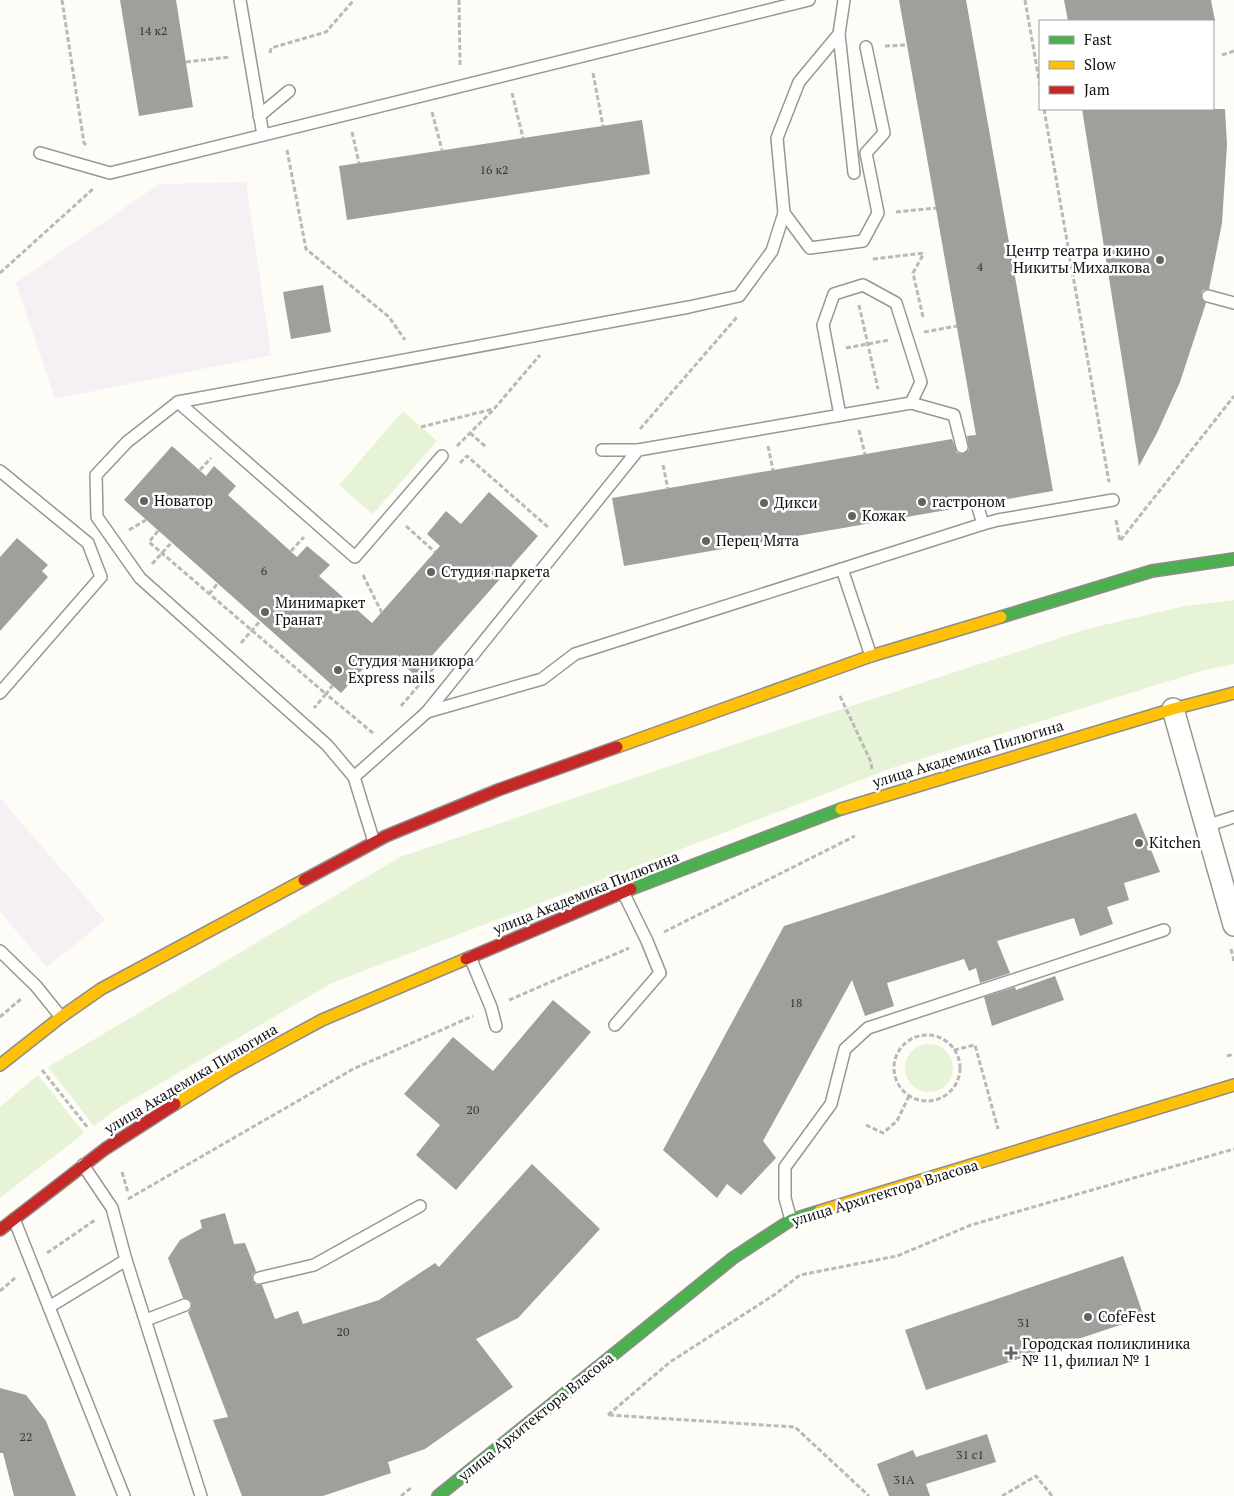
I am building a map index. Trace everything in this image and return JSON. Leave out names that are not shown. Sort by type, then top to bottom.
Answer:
[{"type":"street","points":[[0,1065],[61,1017],[101,989],[374,842],[498,790],[871,656],[1152,571],[1234,559]]},
{"type":"street","name":"улица Академика Пилюгина","points":[[0,1230],[105,1149],[228,1071],[322,1020],[622,892],[856,803],[1173,708],[1234,693]]},
{"type":"street","points":[[1173,708],[1234,925]]},
{"type":"street","name":"улица Архитектора Власова","points":[[438,1496],[733,1258],[791,1220],[1234,1085]]},
{"type":"lane","points":[[240,0],[263,135]]},
{"type":"lane","points":[[40,153],[110,172],[809,0]]},
{"type":"lane","points":[[844,0],[838,34],[854,173]]},
{"type":"lane","points":[[374,842],[354,778],[327,745],[140,578],[97,517],[96,475],[127,442],[178,402],[689,307],[739,296],[772,251],[784,213],[776,138],[799,82],[838,34]]},
{"type":"lane","points":[[784,213],[810,248],[863,241],[878,214],[866,153],[884,133],[866,47]]},
{"type":"lane","points":[[259,116],[289,91]]},
{"type":"lane","points":[[840,415],[823,325],[834,294],[863,286],[896,303],[921,382],[911,403]]},
{"type":"lane","points":[[1208,296],[1234,303]]},
{"type":"lane","points":[[178,402],[355,557],[442,456]]},
{"type":"lane","points":[[602,450],[638,450],[911,403],[954,415],[962,447]]},
{"type":"lane","points":[[354,778],[427,712],[638,450]]},
{"type":"lane","points":[[0,471],[88,543],[101,578],[0,693]]},
{"type":"lane","points":[[427,712],[542,679],[575,654],[983,524],[1113,500]]},
{"type":"lane","points":[[977,504],[983,524]]},
{"type":"lane","points":[[842,569],[871,656]]},
{"type":"lane","points":[[1206,826],[1234,817]]},
{"type":"lane","points":[[615,1025],[660,973],[647,941],[622,892]]},
{"type":"lane","points":[[791,1220],[785,1198],[785,1167],[831,1104],[845,1049],[868,1028],[1164,930]]},
{"type":"lane","points":[[0,951],[36,986],[61,1017]]},
{"type":"lane","points":[[470,957],[491,1008],[496,1026]]},
{"type":"lane","points":[[83,1165],[112,1208],[126,1260],[201,1496]]},
{"type":"lane","points":[[259,1278],[314,1265],[420,1206]]},
{"type":"lane","points":[[13,1219],[124,1496]]},
{"type":"lane","points":[[49,1307],[126,1260]]},
{"type":"lane","points":[[146,1320],[186,1305]]},
{"type":"path","points":[[0,273],[110,172],[84,143],[62,0]]},
{"type":"path","points":[[268,57],[271,48],[326,32],[354,0]]},
{"type":"path","points":[[459,0],[460,86]]},
{"type":"path","points":[[1025,0],[1039,79]]},
{"type":"path","points":[[1222,55],[1234,51]]},
{"type":"path","points":[[589,54],[603,126]]},
{"type":"path","points":[[186,62],[249,55]]},
{"type":"path","points":[[508,74],[523,138]]},
{"type":"path","points":[[428,94],[442,150]]},
{"type":"path","points":[[1044,110],[1120,541],[1234,396]]},
{"type":"path","points":[[348,114],[359,163]]},
{"type":"path","points":[[284,130],[306,249],[389,317],[417,358]]},
{"type":"path","points":[[878,214],[936,208]]},
{"type":"path","points":[[873,259],[924,253],[913,273],[927,332]]},
{"type":"path","points":[[855,288],[882,407]]},
{"type":"path","points":[[650,418],[742,311],[739,296]]},
{"type":"path","points":[[828,351],[957,326]]},
{"type":"path","points":[[552,530],[457,447],[494,409],[560,331]]},
{"type":"path","points":[[421,427],[494,409]]},
{"type":"path","points":[[470,433],[486,447]]},
{"type":"path","points":[[454,470],[467,456]]},
{"type":"path","points":[[411,518],[405,526],[435,552]]},
{"type":"path","points":[[158,530],[149,542],[375,735],[372,740]]},
{"type":"path","points":[[162,553],[172,542]]},
{"type":"path","points":[[355,557],[382,613]]},
{"type":"path","points":[[209,594],[218,583]]},
{"type":"path","points":[[252,630],[260,621]]},
{"type":"path","points":[[301,722],[333,685]]},
{"type":"path","points":[[831,698],[840,696],[870,762],[876,797]]},
{"type":"path","points":[[0,1291],[32,1263],[112,1208],[353,1069],[647,941],[859,833]]},
{"type":"path","points":[[0,1017],[36,986]]},
{"type":"path","points":[[921,1036],[933,1036],[945,1040],[954,1050],[960,1062],[960,1074],[955,1086],[946,1095],[934,1100],[921,1100],[909,1096],[900,1086],[895,1075],[895,1062],[900,1050],[909,1041],[921,1036]]},
{"type":"path","points":[[954,1050],[975,1045],[998,1130]]},
{"type":"path","points":[[42,1070],[92,1133]]},
{"type":"path","points":[[866,1125],[884,1133],[897,1121],[909,1096]]},
{"type":"path","points":[[869,1496],[795,1427],[608,1415],[670,1362],[774,1295],[800,1275],[897,1256],[971,1225],[1234,1149]]},
{"type":"path","points":[[121,1169],[129,1198]]},
{"type":"path","points":[[1002,1496],[1036,1476],[1052,1496]]},
{"type":"shaded area","points":[[246,182],[271,355],[55,399],[16,283],[159,184]]},
{"type":"shaded area","points":[[0,798],[105,920],[47,967],[0,912]]},
{"type":"green space","points":[[403,411],[437,441],[373,514],[339,485]]},
{"type":"green space","points":[[1234,600],[1234,664],[1201,671],[892,768],[332,983],[115,1110],[94,1126],[48,1067],[400,857],[738,743],[1087,629],[1185,606]]},
{"type":"green space","points":[[924,1044],[934,1044],[943,1048],[949,1054],[952,1059],[952,1077],[943,1088],[934,1092],[924,1092],[915,1088],[909,1082],[905,1073],[905,1063],[909,1054],[915,1048]]},
{"type":"green space","points":[[38,1075],[84,1133],[0,1198],[0,1107]]},
{"type":"building","points":[[120,0],[176,0],[193,107],[139,116]]},
{"type":"building","points":[[899,0],[966,0],[1053,491],[985,503],[982,498],[975,497],[971,499],[970,506],[624,566],[612,498],[952,439],[957,453],[963,454],[969,450],[967,436],[976,435]]},
{"type":"building","points":[[1064,0],[1211,0],[1215,21],[1214,20],[1068,20]]},
{"type":"building","name":"Центр театра и кино Никиты Михалкова","points":[[1225,109],[1227,145],[1222,223],[1209,289],[1203,290],[1201,294],[1201,298],[1206,303],[1180,382],[1157,433],[1139,466],[1082,110]]},
{"type":"building","points":[[642,120],[650,174],[347,220],[339,166]]},
{"type":"building","points":[[323,285],[331,332],[291,339],[283,292]]},
{"type":"building","points":[[172,446],[206,476],[214,466],[236,486],[228,495],[297,557],[307,546],[330,565],[319,576],[372,623],[440,546],[427,534],[446,511],[461,524],[489,492],[538,536],[415,675],[392,655],[379,669],[370,661],[341,693],[124,500]]},
{"type":"building","points":[[17,538],[48,565],[42,571],[48,577],[0,631],[0,557]]},
{"type":"building","points":[[1136,813],[1160,872],[1124,883],[1129,900],[1107,907],[1113,924],[1080,936],[1074,918],[997,941],[1010,973],[980,983],[976,968],[969,971],[964,959],[887,983],[894,1006],[865,1016],[852,980],[763,1141],[776,1158],[741,1195],[727,1184],[717,1198],[663,1150],[784,926]]},
{"type":"building","points":[[1055,976],[1064,1000],[992,1026],[984,997],[1015,987],[1016,990]]},
{"type":"building","points":[[553,1000],[591,1032],[456,1190],[416,1155],[440,1125],[404,1094],[453,1037],[493,1071]]},
{"type":"building","points":[[532,1164],[600,1229],[518,1318],[476,1339],[513,1387],[425,1449],[388,1462],[391,1473],[323,1496],[242,1496],[213,1420],[228,1417],[188,1312],[191,1309],[192,1303],[189,1299],[183,1298],[168,1258],[180,1240],[202,1228],[200,1220],[225,1213],[234,1244],[245,1243],[256,1271],[252,1275],[252,1280],[256,1285],[262,1285],[275,1319],[298,1311],[303,1324],[379,1300],[435,1263],[439,1267]]},
{"type":"building","points":[[1123,1256],[1144,1317],[926,1390],[905,1330]]},
{"type":"building","points":[[0,1388],[26,1395],[46,1421],[76,1496],[14,1496],[3,1453],[0,1453]]},
{"type":"building","points":[[987,1434],[996,1462],[926,1484],[930,1496],[889,1496],[877,1464],[913,1450],[916,1457]]},
{"type":"traffic: fast","points":[[1001,617],[1152,571],[1234,559]]},
{"type":"traffic: fast","points":[[631,889],[841,809]]},
{"type":"traffic: fast","points":[[438,1496],[733,1258],[791,1220],[820,1211]]},
{"type":"traffic: slow","points":[[617,747],[871,656],[1001,617]]},
{"type":"traffic: slow","points":[[841,809],[1173,709],[1234,693]]},
{"type":"traffic: slow","points":[[0,1065],[61,1017],[101,989],[304,880]]},
{"type":"traffic: slow","points":[[175,1104],[228,1071],[322,1020],[466,959]]},
{"type":"traffic: slow","points":[[820,1211],[1234,1085]]},
{"type":"traffic: jam","points":[[304,880],[386,836],[498,790],[617,747]]},
{"type":"traffic: jam","points":[[466,959],[631,889]]},
{"type":"traffic: jam","points":[[0,1230],[105,1149],[175,1104]]},
{"type":"place","name":"Центр театра и кино Никиты Михалкова","points":[[1160,260]]},
{"type":"place","name":"Новатор","points":[[144,501]]},
{"type":"place","name":"гастроном","points":[[922,502]]},
{"type":"place","name":"Дикси","points":[[764,503]]},
{"type":"place","name":"Кожак","points":[[852,516]]},
{"type":"place","name":"Перец Мята","points":[[706,541]]},
{"type":"place","name":"Студия паркета","points":[[431,572]]},
{"type":"place","name":"Минимаркет Гранат","points":[[265,612]]},
{"type":"place","name":"Студия маникюра Express nails","points":[[338,670]]},
{"type":"place","name":"Kitchen","points":[[1139,843]]},
{"type":"place","name":"CofeFest","points":[[1088,1317]]},
{"type":"place","name":"Городская поликлиника № 11, филиал № 1","points":[[1011,1353]]}]
